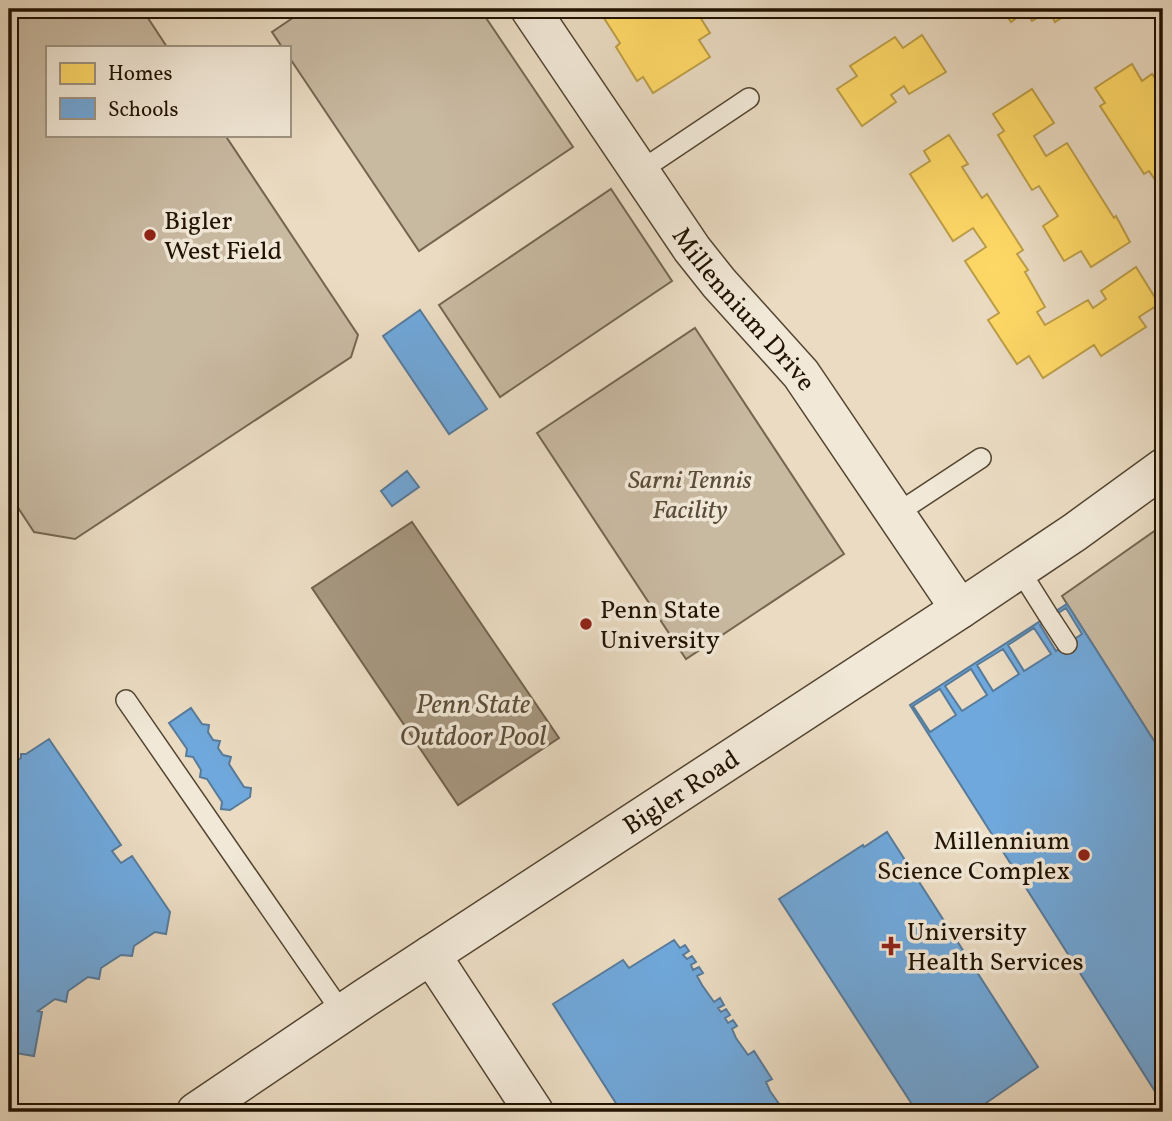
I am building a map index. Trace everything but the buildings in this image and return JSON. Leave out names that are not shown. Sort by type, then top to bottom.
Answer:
[{"type":"street","name":"Millennium Drive","points":[[530,9],[719,283],[801,374],[960,609]]},
{"type":"street","name":"Bigler Road","points":[[196,1112],[960,609],[1163,468]]},
{"type":"street","points":[[431,955],[534,1112]]},
{"type":"lane","points":[[640,171],[749,98]]},
{"type":"lane","points":[[896,514],[981,458]]},
{"type":"lane","points":[[1019,569],[1067,644]]},
{"type":"lane","points":[[126,700],[343,1014]]},
{"type":"green space","name":"Bigler West Field","points":[[9,9],[142,9],[166,46],[46,46],[46,136],[226,136],[358,335],[351,357],[75,539],[34,532],[9,494]]},
{"type":"green space","points":[[306,9],[480,9],[573,147],[419,251],[290,58],[290,46],[281,46],[272,32]]},
{"type":"green space","points":[[611,189],[672,281],[500,397],[439,305]]},
{"type":"green space","name":"Sarni Tennis Facility","points":[[695,328],[844,554],[686,659],[537,433]]},
{"type":"green space","points":[[1163,525],[1163,755],[1062,596]]},
{"type":"water","name":"Penn State Outdoor Pool","points":[[412,522],[559,738],[458,805],[312,588]]},
{"type":"place","name":"Bigler West Field","points":[[150,235]]},
{"type":"place","name":"Penn State University","points":[[586,624]]},
{"type":"place","name":"Millennium Science Complex","points":[[1084,855]]},
{"type":"place","name":"University Health Services","points":[[891,946]]}]
